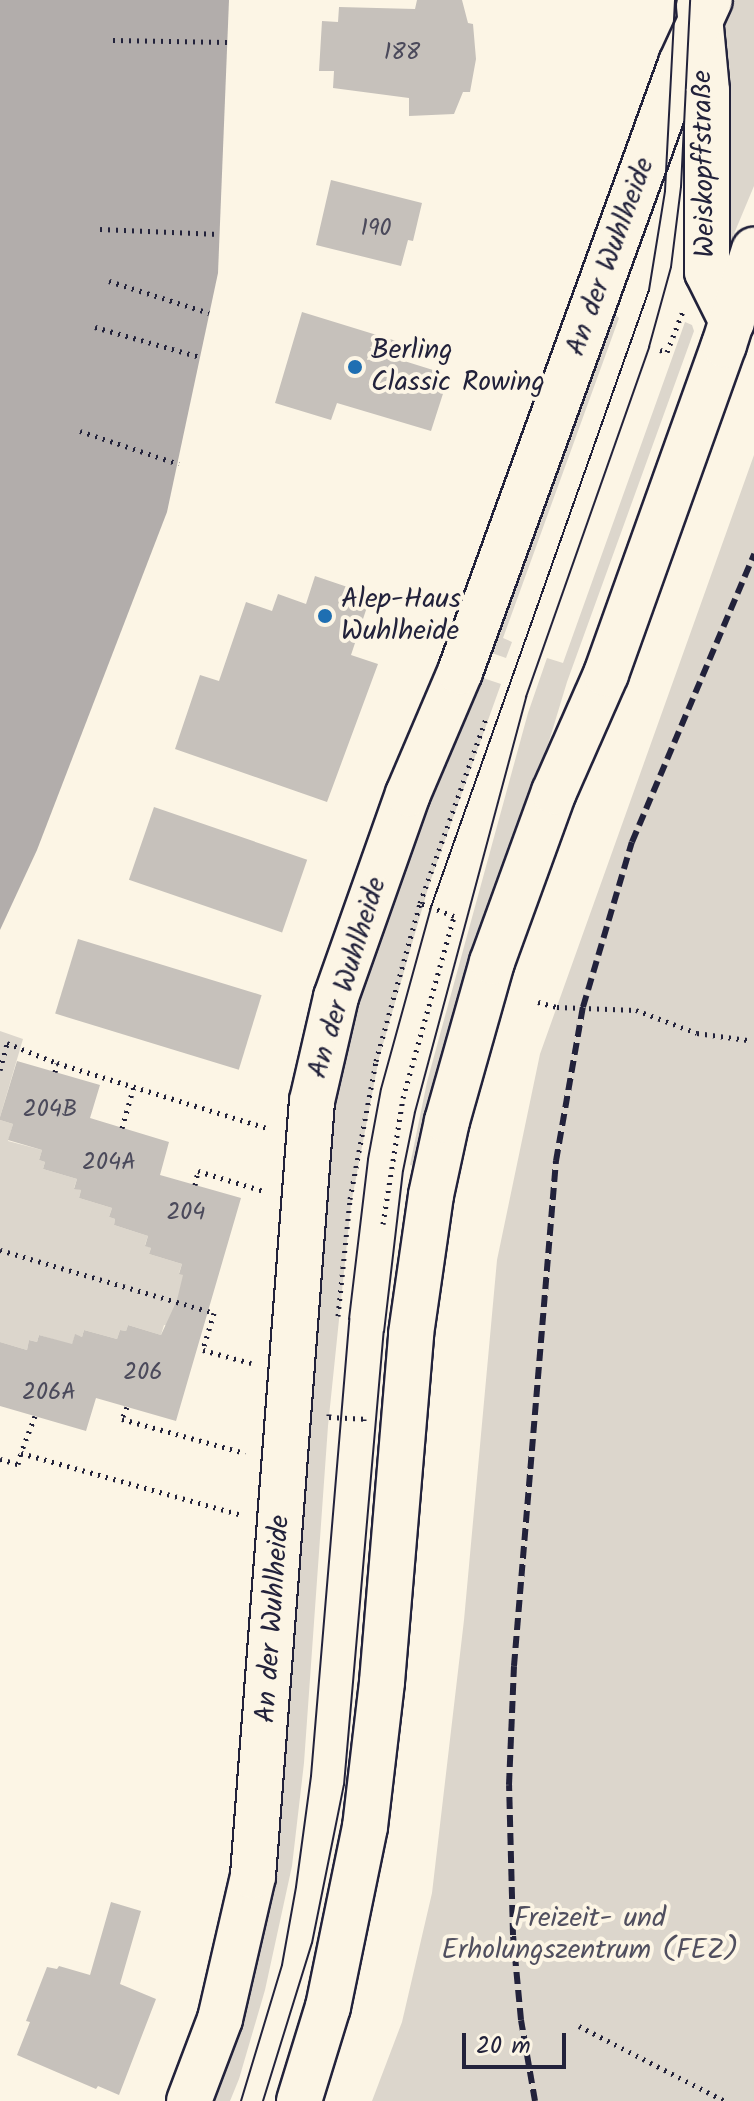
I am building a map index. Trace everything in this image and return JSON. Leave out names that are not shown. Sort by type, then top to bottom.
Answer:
[{"type":"main road","name":"Weiskopffstraße","points":[[703,7],[707,91],[707,272],[732,322]]},
{"type":"main road","name":"An der Wuhlheide","points":[[189,2101],[220,2019],[253,1876],[312,1101],[325,1040],[340,985],[384,858],[460,672],[703,7]]},
{"type":"main road","points":[[299,2101],[331,1994],[365,1827],[382,1682],[411,1334],[431,1195],[447,1121],[497,948],[554,792],[606,674],[732,322],[754,250]]},
{"type":"path","points":[[113,40],[227,42]]},
{"type":"path","points":[[100,229],[219,234]]},
{"type":"path","points":[[109,281],[209,313]]},
{"type":"path","points":[[660,350],[667,352],[686,303]]},
{"type":"path","points":[[95,327],[200,357]]},
{"type":"path","points":[[80,431],[179,464]]},
{"type":"path","points":[[338,1324],[350,1199],[376,1061],[420,903],[490,708]]},
{"type":"path","points":[[383,1224],[403,1098],[454,916],[420,903]]},
{"type":"path","points":[[538,1002],[557,1007],[636,1010],[697,1033],[748,1040]]},
{"type":"path","points":[[0,1070],[7,1043],[57,1063],[267,1128]]},
{"type":"path","points":[[55,1072],[57,1063]]},
{"type":"path","points":[[122,1128],[134,1086]]},
{"type":"path","points":[[195,1185],[198,1171],[264,1191]]},
{"type":"path","points":[[0,1250],[214,1313],[203,1350],[251,1363]]},
{"type":"path","points":[[330,1402],[329,1417],[364,1419],[363,1435]]},
{"type":"path","points":[[127,1407],[122,1419],[245,1453]]},
{"type":"path","points":[[0,1459],[18,1464],[35,1416]]},
{"type":"path","points":[[21,1453],[241,1515]]},
{"type":"path","points":[[579,2026],[725,2101]]},
{"type":"green space","points":[[733,0],[754,0],[754,186],[731,241],[724,231],[725,16]]},
{"type":"green space","points":[[615,296],[620,298],[614,314],[619,318],[503,638],[512,642],[506,658],[486,651]]},
{"type":"green space","points":[[685,322],[692,325],[694,331],[567,682],[420,1166],[410,1165],[427,1082],[528,713],[547,658],[563,663]]},
{"type":"green space","name":"Freizeit- und Erholungszentrum (FEZ)","points":[[754,455],[754,2101],[372,2101],[402,2022],[432,1893],[464,1620],[497,1260],[540,1054]]},
{"type":"green space","points":[[477,676],[501,684],[429,885],[379,1058],[351,1204],[328,1426],[304,1763],[292,1866],[265,1990],[239,2079],[230,2101],[211,2101],[252,1980],[278,1854],[330,1114],[351,1006],[437,768]]},
{"type":"green space","points":[[0,1031],[23,1039],[0,1117]]},
{"type":"green space","points":[[0,1120],[13,1124],[8,1141],[42,1150],[39,1160],[45,1162],[43,1169],[77,1179],[74,1188],[81,1190],[79,1198],[112,1208],[109,1217],[115,1219],[114,1225],[148,1236],[145,1245],[151,1248],[149,1254],[182,1264],[179,1273],[187,1276],[171,1326],[164,1325],[161,1335],[128,1325],[126,1331],[120,1330],[117,1339],[84,1330],[82,1337],[75,1335],[72,1345],[39,1335],[37,1342],[29,1340],[27,1350],[0,1342]]},
{"type":"shaded area","points":[[0,0],[229,0],[218,273],[167,512],[37,850],[0,930]]},
{"type":"building","points":[[417,0],[462,0],[468,23],[473,24],[476,59],[470,92],[463,92],[454,114],[409,116],[409,98],[333,88],[334,71],[319,71],[322,21],[338,22],[339,7],[415,9]]},
{"type":"building","points":[[331,180],[422,203],[413,241],[408,240],[401,266],[316,245]]},
{"type":"building","name":"Berling Classic Rowing","points":[[302,312],[406,344],[401,360],[449,375],[431,431],[337,403],[331,420],[275,403]]},
{"type":"building","points":[[315,576],[371,595],[351,655],[378,664],[327,802],[175,749],[200,675],[219,681],[246,602],[272,611],[278,594],[306,604]]},
{"type":"building","points":[[154,807],[307,860],[282,933],[129,880]]},
{"type":"building","points":[[78,939],[262,995],[239,1070],[55,1014]]},
{"type":"building","points":[[17,1061],[100,1085],[90,1118],[169,1142],[160,1175],[241,1198],[176,1421],[96,1398],[86,1431],[0,1406],[0,1342],[27,1350],[29,1340],[37,1342],[39,1335],[72,1344],[75,1334],[82,1337],[84,1330],[117,1339],[120,1330],[126,1331],[128,1325],[161,1335],[177,1300],[183,1275],[179,1274],[182,1264],[149,1254],[151,1248],[145,1246],[148,1236],[114,1225],[115,1219],[109,1217],[112,1208],[79,1198],[81,1190],[74,1189],[77,1179],[43,1169],[45,1162],[39,1160],[42,1150],[8,1140],[13,1124],[0,1120],[0,1117]]},
{"type":"building","points":[[111,1902],[141,1911],[120,1984],[156,1999],[119,2095],[98,2086],[96,2089],[17,2055],[30,2022],[26,2021],[47,1967],[57,1969],[59,1966],[90,1975]]},
{"type":"tram line","points":[[241,2101],[282,1965],[296,1887],[311,1776],[349,1319],[368,1159],[381,1089],[431,907],[649,290],[665,191],[675,0]]},
{"type":"tram line","points":[[263,2101],[312,1943],[344,1785],[384,1332],[403,1171],[415,1112],[526,697],[649,347],[671,267],[681,187],[690,0]]},
{"type":"railway","points":[[535,2101],[521,2020],[513,1935],[509,1785],[514,1666],[556,1161],[583,1007],[632,842],[754,554]]},
{"type":"place","name":"Berling Classic Rowing","points":[[355,367]]},
{"type":"place","name":"Alep-Haus Wuhlheide","points":[[325,616]]}]
